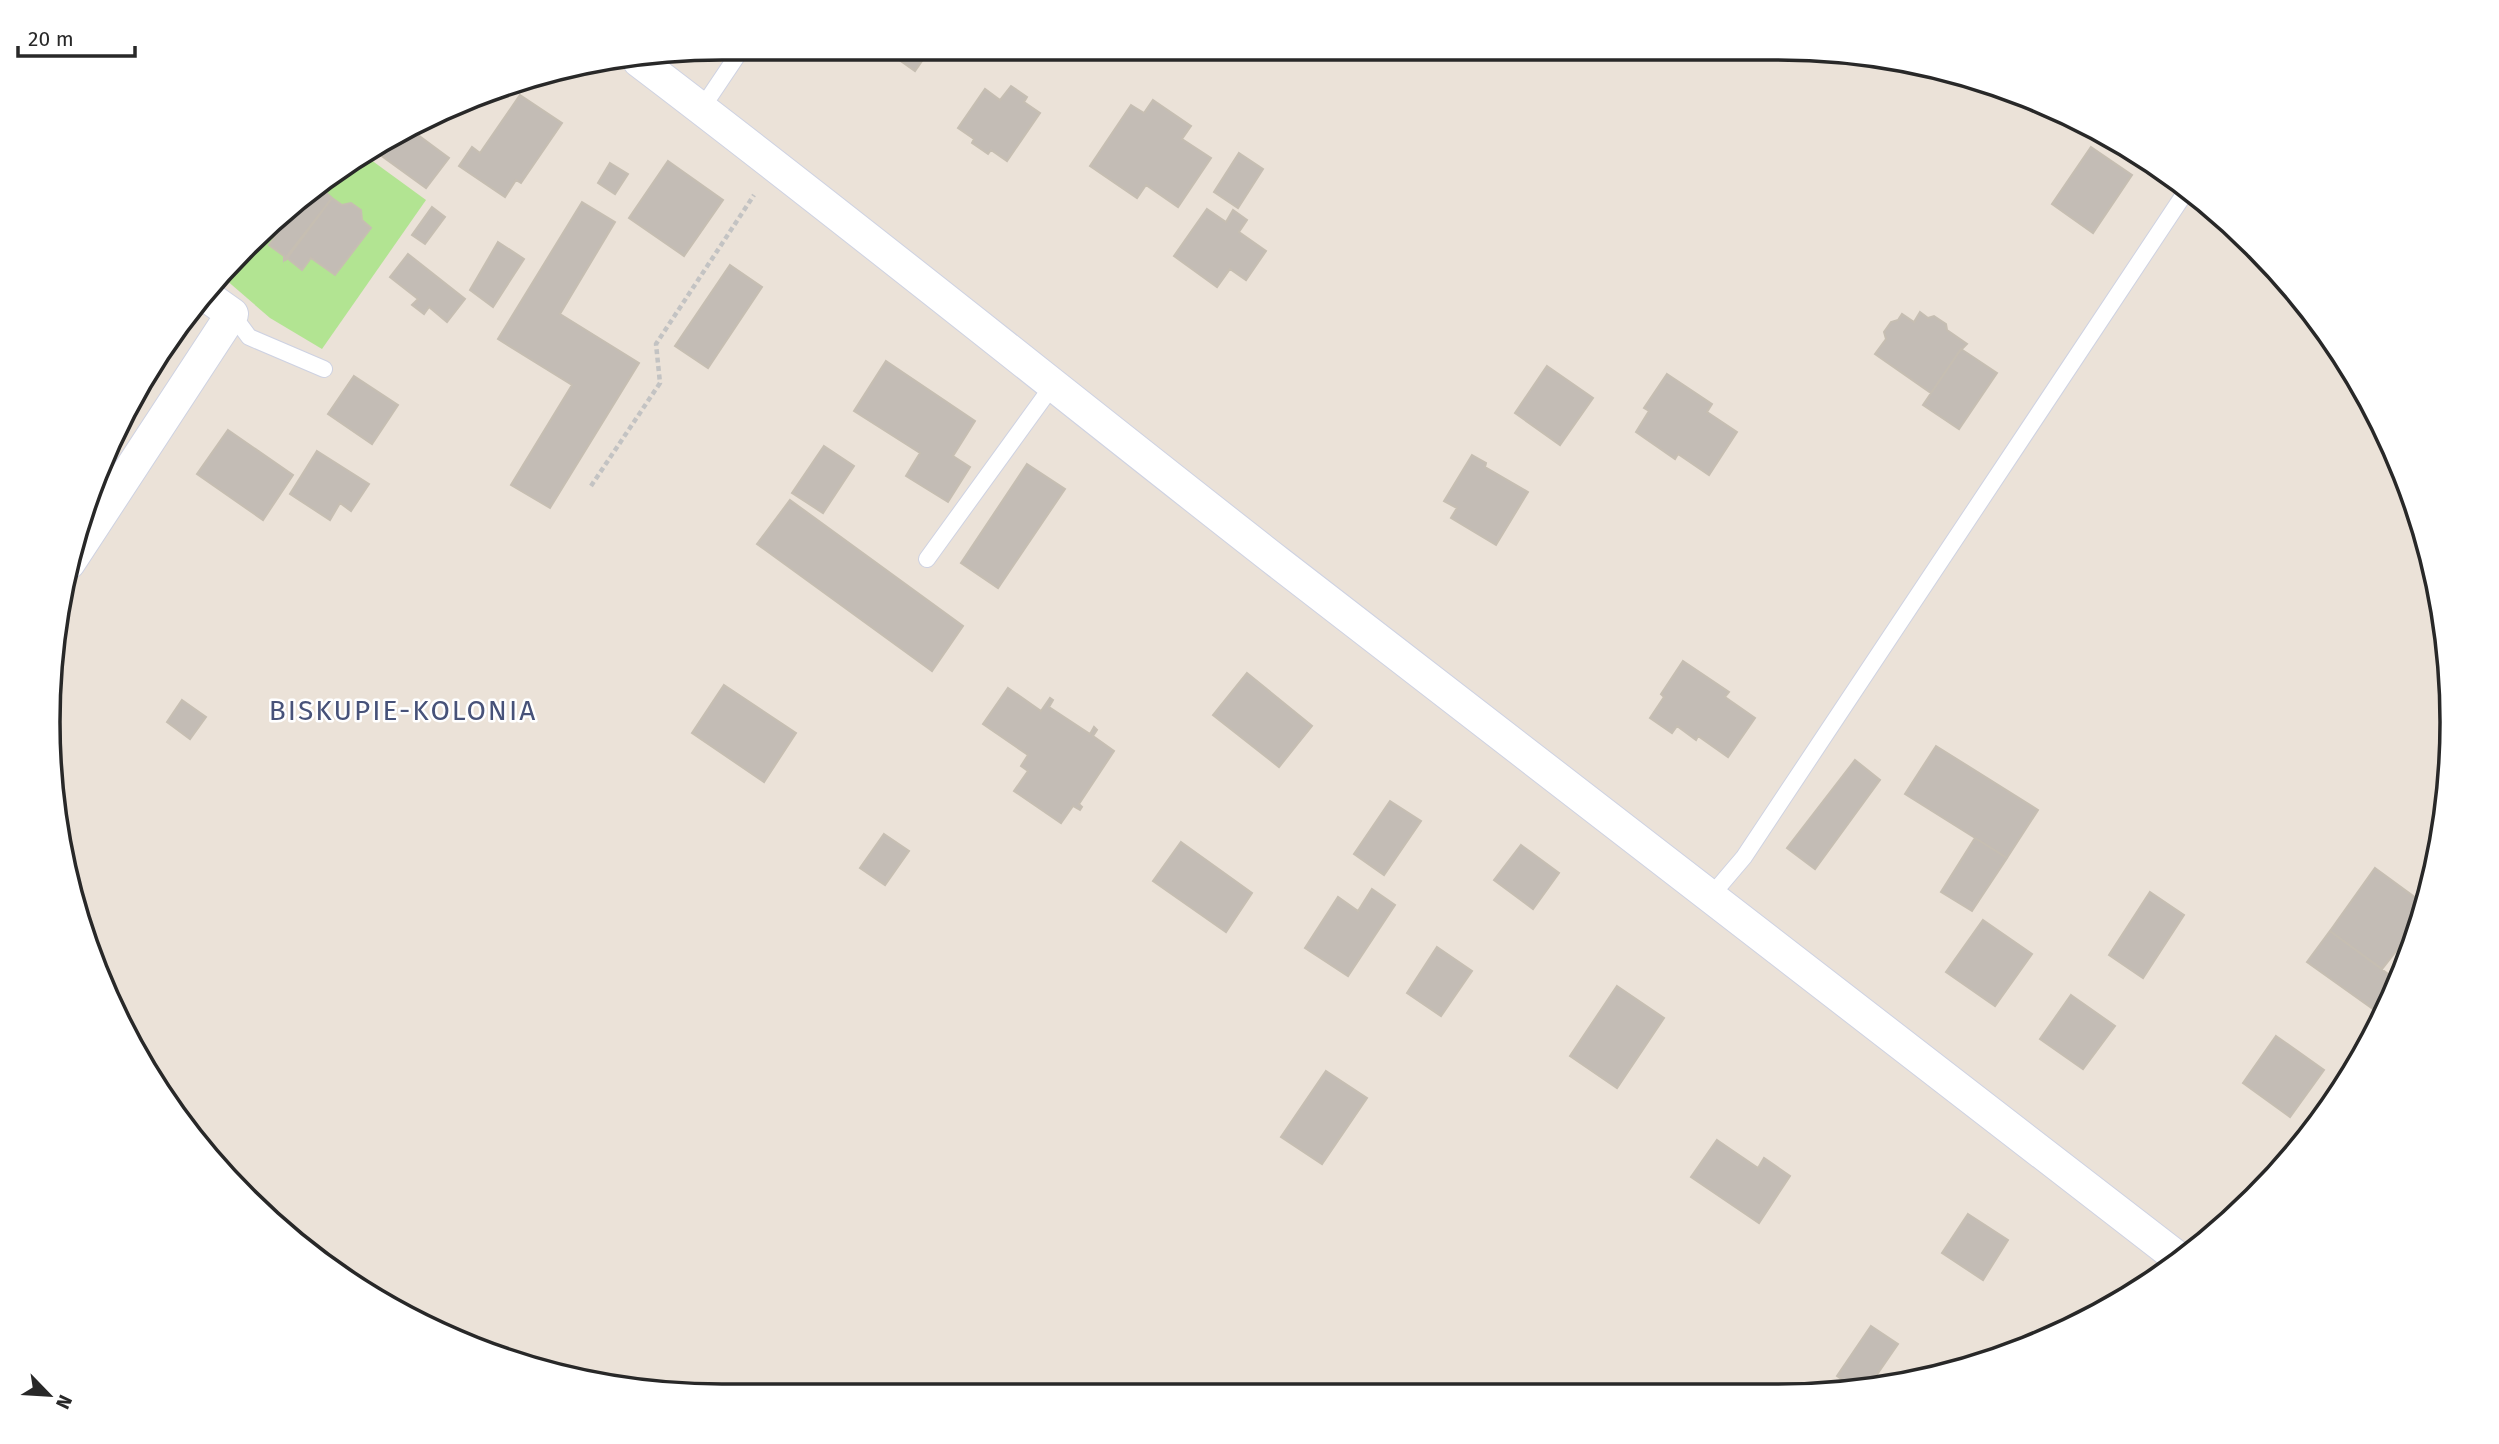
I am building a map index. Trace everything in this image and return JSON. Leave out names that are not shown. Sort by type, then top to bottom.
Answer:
[{"type":"street","points":[[643,64],[1387,648],[2172,1254]]},
{"type":"street","points":[[88,531],[220,306]]},
{"type":"lane","points":[[702,108],[734,60]]},
{"type":"lane","points":[[1710,897],[1744,857],[2182,198]]},
{"type":"lane","points":[[220,306],[248,337],[324,369]]},
{"type":"lane","points":[[927,559],[1053,385]]},
{"type":"path","points":[[591,486],[660,383],[656,344],[774,165]]},
{"type":"green space","points":[[371,160],[426,200],[322,349],[270,318],[228,281],[285,224],[319,196]]},
{"type":"building","points":[[899,60],[923,60],[915,71]]},
{"type":"building","points":[[1011,86],[1027,97],[1024,102],[1040,113],[1007,161],[991,150],[988,154],[972,143],[974,139],[958,128],[985,89],[1000,100]]},
{"type":"building","points":[[520,95],[562,123],[521,183],[516,180],[505,197],[459,166],[472,147],[480,153]]},
{"type":"building","points":[[1153,100],[1191,126],[1182,139],[1211,158],[1178,207],[1146,185],[1137,198],[1090,166],[1131,105],[1144,113]]},
{"type":"building","points":[[417,134],[449,158],[426,188],[380,155]]},
{"type":"building","points":[[2091,147],[2132,175],[2093,233],[2052,204]]},
{"type":"building","points":[[1239,153],[1263,169],[1238,208],[1214,192]]},
{"type":"building","points":[[668,161],[723,200],[684,256],[629,218]]},
{"type":"building","points":[[610,163],[628,174],[615,194],[598,183]]},
{"type":"building","points":[[325,192],[332,198],[284,260],[284,256],[269,245],[285,224]]},
{"type":"building","points":[[332,198],[342,205],[351,203],[361,210],[362,220],[371,228],[335,275],[311,258],[302,270],[287,258]]},
{"type":"building","points":[[582,202],[615,222],[560,314],[639,363],[550,508],[511,485],[572,385],[498,339]]},
{"type":"building","points":[[432,207],[445,217],[425,244],[412,235]]},
{"type":"building","points":[[1207,209],[1226,222],[1233,210],[1247,220],[1239,232],[1266,251],[1246,280],[1230,269],[1217,287],[1174,256]]},
{"type":"building","points":[[498,242],[524,259],[493,307],[470,290]]},
{"type":"building","points":[[408,254],[465,299],[447,322],[429,307],[424,314],[412,305],[418,299],[390,277]]},
{"type":"building","points":[[730,265],[762,287],[708,368],[675,346]]},
{"type":"building","points":[[1920,312],[1928,318],[1934,316],[1946,324],[1947,330],[1967,344],[1931,393],[1875,354],[1886,339],[1884,332],[1891,322],[1898,320],[1902,314],[1914,322]]},
{"type":"building","points":[[1961,349],[1997,373],[1959,429],[1923,405]]},
{"type":"building","points":[[886,361],[975,421],[953,456],[970,467],[948,502],[906,476],[920,453],[854,411]]},
{"type":"building","points":[[1547,366],[1593,398],[1560,445],[1515,413]]},
{"type":"building","points":[[1667,374],[1712,404],[1707,412],[1737,432],[1709,475],[1678,454],[1675,459],[1636,432],[1649,411],[1644,408]]},
{"type":"building","points":[[354,376],[398,405],[372,444],[328,414]]},
{"type":"building","points":[[228,430],[293,475],[263,520],[197,474]]},
{"type":"building","points":[[824,446],[854,466],[823,513],[792,493]]},
{"type":"building","points":[[317,451],[369,484],[351,511],[340,503],[330,520],[290,494]]},
{"type":"building","points":[[1472,455],[1486,463],[1485,467],[1528,492],[1496,545],[1451,518],[1457,508],[1444,501]]},
{"type":"building","points":[[1027,464],[1065,489],[998,588],[961,563]]},
{"type":"building","points":[[790,500],[963,626],[932,671],[757,544]]},
{"type":"building","points":[[1683,661],[1729,692],[1725,697],[1755,718],[1728,757],[1698,736],[1696,740],[1677,726],[1672,733],[1650,718],[1664,697],[1661,694]]},
{"type":"building","points":[[1247,673],[1312,726],[1279,767],[1213,715]]},
{"type":"building","points":[[724,685],[796,733],[764,782],[692,733]]},
{"type":"building","points":[[1008,688],[1041,711],[1050,698],[1053,700],[1049,707],[1090,734],[1094,727],[1097,730],[1093,736],[1114,751],[1079,804],[1082,807],[1080,810],[1073,806],[1061,823],[1014,791],[1028,771],[1021,766],[1028,755],[983,724]]},
{"type":"building","points":[[182,700],[206,717],[190,739],[167,722]]},
{"type":"building","points":[[1936,746],[2038,810],[2007,858],[1905,794]]},
{"type":"building","points":[[1855,760],[1880,780],[1815,869],[1787,848]]},
{"type":"building","points":[[1390,801],[1421,821],[1384,875],[1354,854]]},
{"type":"building","points":[[884,834],[909,851],[885,885],[860,868]]},
{"type":"building","points":[[1975,838],[2007,858],[1972,911],[1941,892]]},
{"type":"building","points":[[1181,842],[1252,893],[1226,932],[1153,881]]},
{"type":"building","points":[[1521,845],[1559,873],[1533,909],[1494,880]]},
{"type":"building","points":[[2375,868],[2416,898],[2400,946],[2382,969],[2330,931]]},
{"type":"building","points":[[1372,889],[1395,905],[1348,976],[1305,948],[1338,897],[1358,911]]},
{"type":"building","points":[[2150,892],[2184,915],[2143,978],[2109,955]]},
{"type":"building","points":[[1983,920],[2032,954],[1995,1006],[1946,972]]},
{"type":"building","points":[[2330,931],[2389,975],[2374,1009],[2307,962]]},
{"type":"building","points":[[1437,947],[1472,971],[1441,1016],[1407,993]]},
{"type":"building","points":[[1617,986],[1664,1018],[1617,1088],[1570,1056]]},
{"type":"building","points":[[2071,995],[2115,1026],[2083,1069],[2040,1039]]},
{"type":"building","points":[[2276,1036],[2324,1070],[2290,1117],[2243,1083]]},
{"type":"building","points":[[1326,1071],[1367,1098],[1322,1164],[1281,1137]]},
{"type":"building","points":[[1717,1140],[1758,1168],[1764,1158],[1790,1176],[1759,1223],[1691,1177]]},
{"type":"building","points":[[1968,1214],[2008,1240],[1983,1280],[1942,1253]]},
{"type":"building","points":[[1871,1326],[1898,1344],[1875,1377],[1844,1381],[1837,1376]]},
{"type":"district","name":"BISKUPIE-KOLONIA","points":[[403,710]]}]
